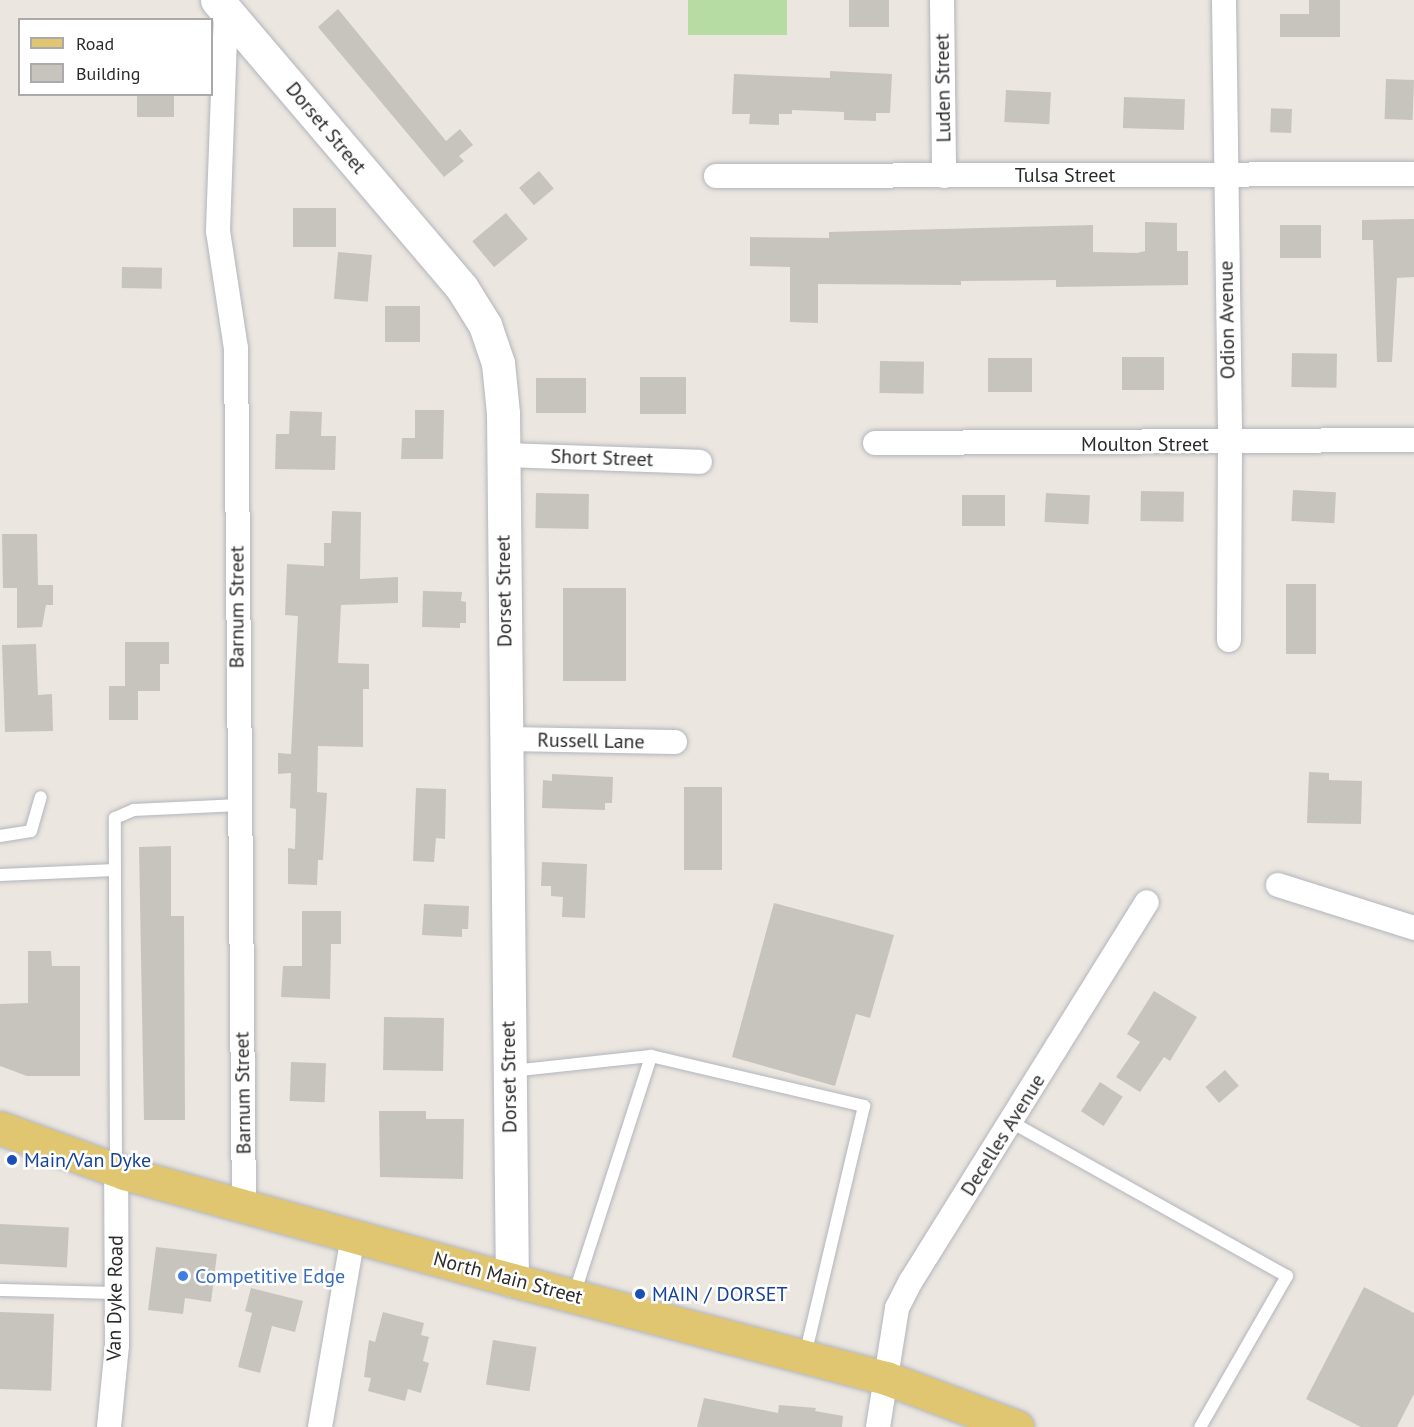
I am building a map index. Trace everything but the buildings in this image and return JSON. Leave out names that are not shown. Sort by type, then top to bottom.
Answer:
[{"type":"main road","name":"North Main Street","points":[[0,1128],[116,1170],[512,1281],[886,1378],[1017,1427]]},
{"type":"street","name":"Luden Street","points":[[942,0],[944,176]]},
{"type":"street","name":"Odion Avenue","points":[[1224,0],[1224,174],[1230,444],[1228,640]]},
{"type":"street","name":"Dorset Street","points":[[221,5],[476,307],[498,363],[503,455],[512,1281]]},
{"type":"street","name":"Barnum Street","points":[[221,5],[219,244],[236,348],[244,1205]]},
{"type":"street","name":"Tulsa Street","points":[[716,176],[1414,174]]},
{"type":"street","name":"Moulton Street","points":[[875,443],[1230,444],[1414,440]]},
{"type":"street","name":"Short Street","points":[[503,455],[700,462]]},
{"type":"street","name":"Russell Lane","points":[[506,739],[675,742]]},
{"type":"street","points":[[1278,885],[1414,928]]},
{"type":"street","name":"Decelles Avenue","points":[[878,1427],[897,1308],[1147,902]]},
{"type":"street","name":"Van Dyke Road","points":[[109,1427],[117,1345],[116,1170]]},
{"type":"street","points":[[320,1427],[353,1235]]},
{"type":"lane","points":[[0,836],[31,831],[40,797]]},
{"type":"lane","points":[[116,1170],[115,818],[123,812],[239,805]]},
{"type":"lane","points":[[0,875],[114,870]]},
{"type":"lane","points":[[574,1297],[651,1056]]},
{"type":"lane","points":[[509,1071],[651,1056],[864,1106],[805,1357]]},
{"type":"lane","points":[[1011,1122],[1287,1276],[1200,1427]]},
{"type":"lane","points":[[0,1290],[117,1293]]},
{"type":"green space","points":[[688,0],[787,0],[787,35],[688,35]]},
{"type":"place","name":"Main/Van Dyke","points":[[12,1160]]},
{"type":"place","name":"Competitive Edge","points":[[183,1276]]},
{"type":"place","name":"MAIN / DORSET","points":[[640,1294]]}]
